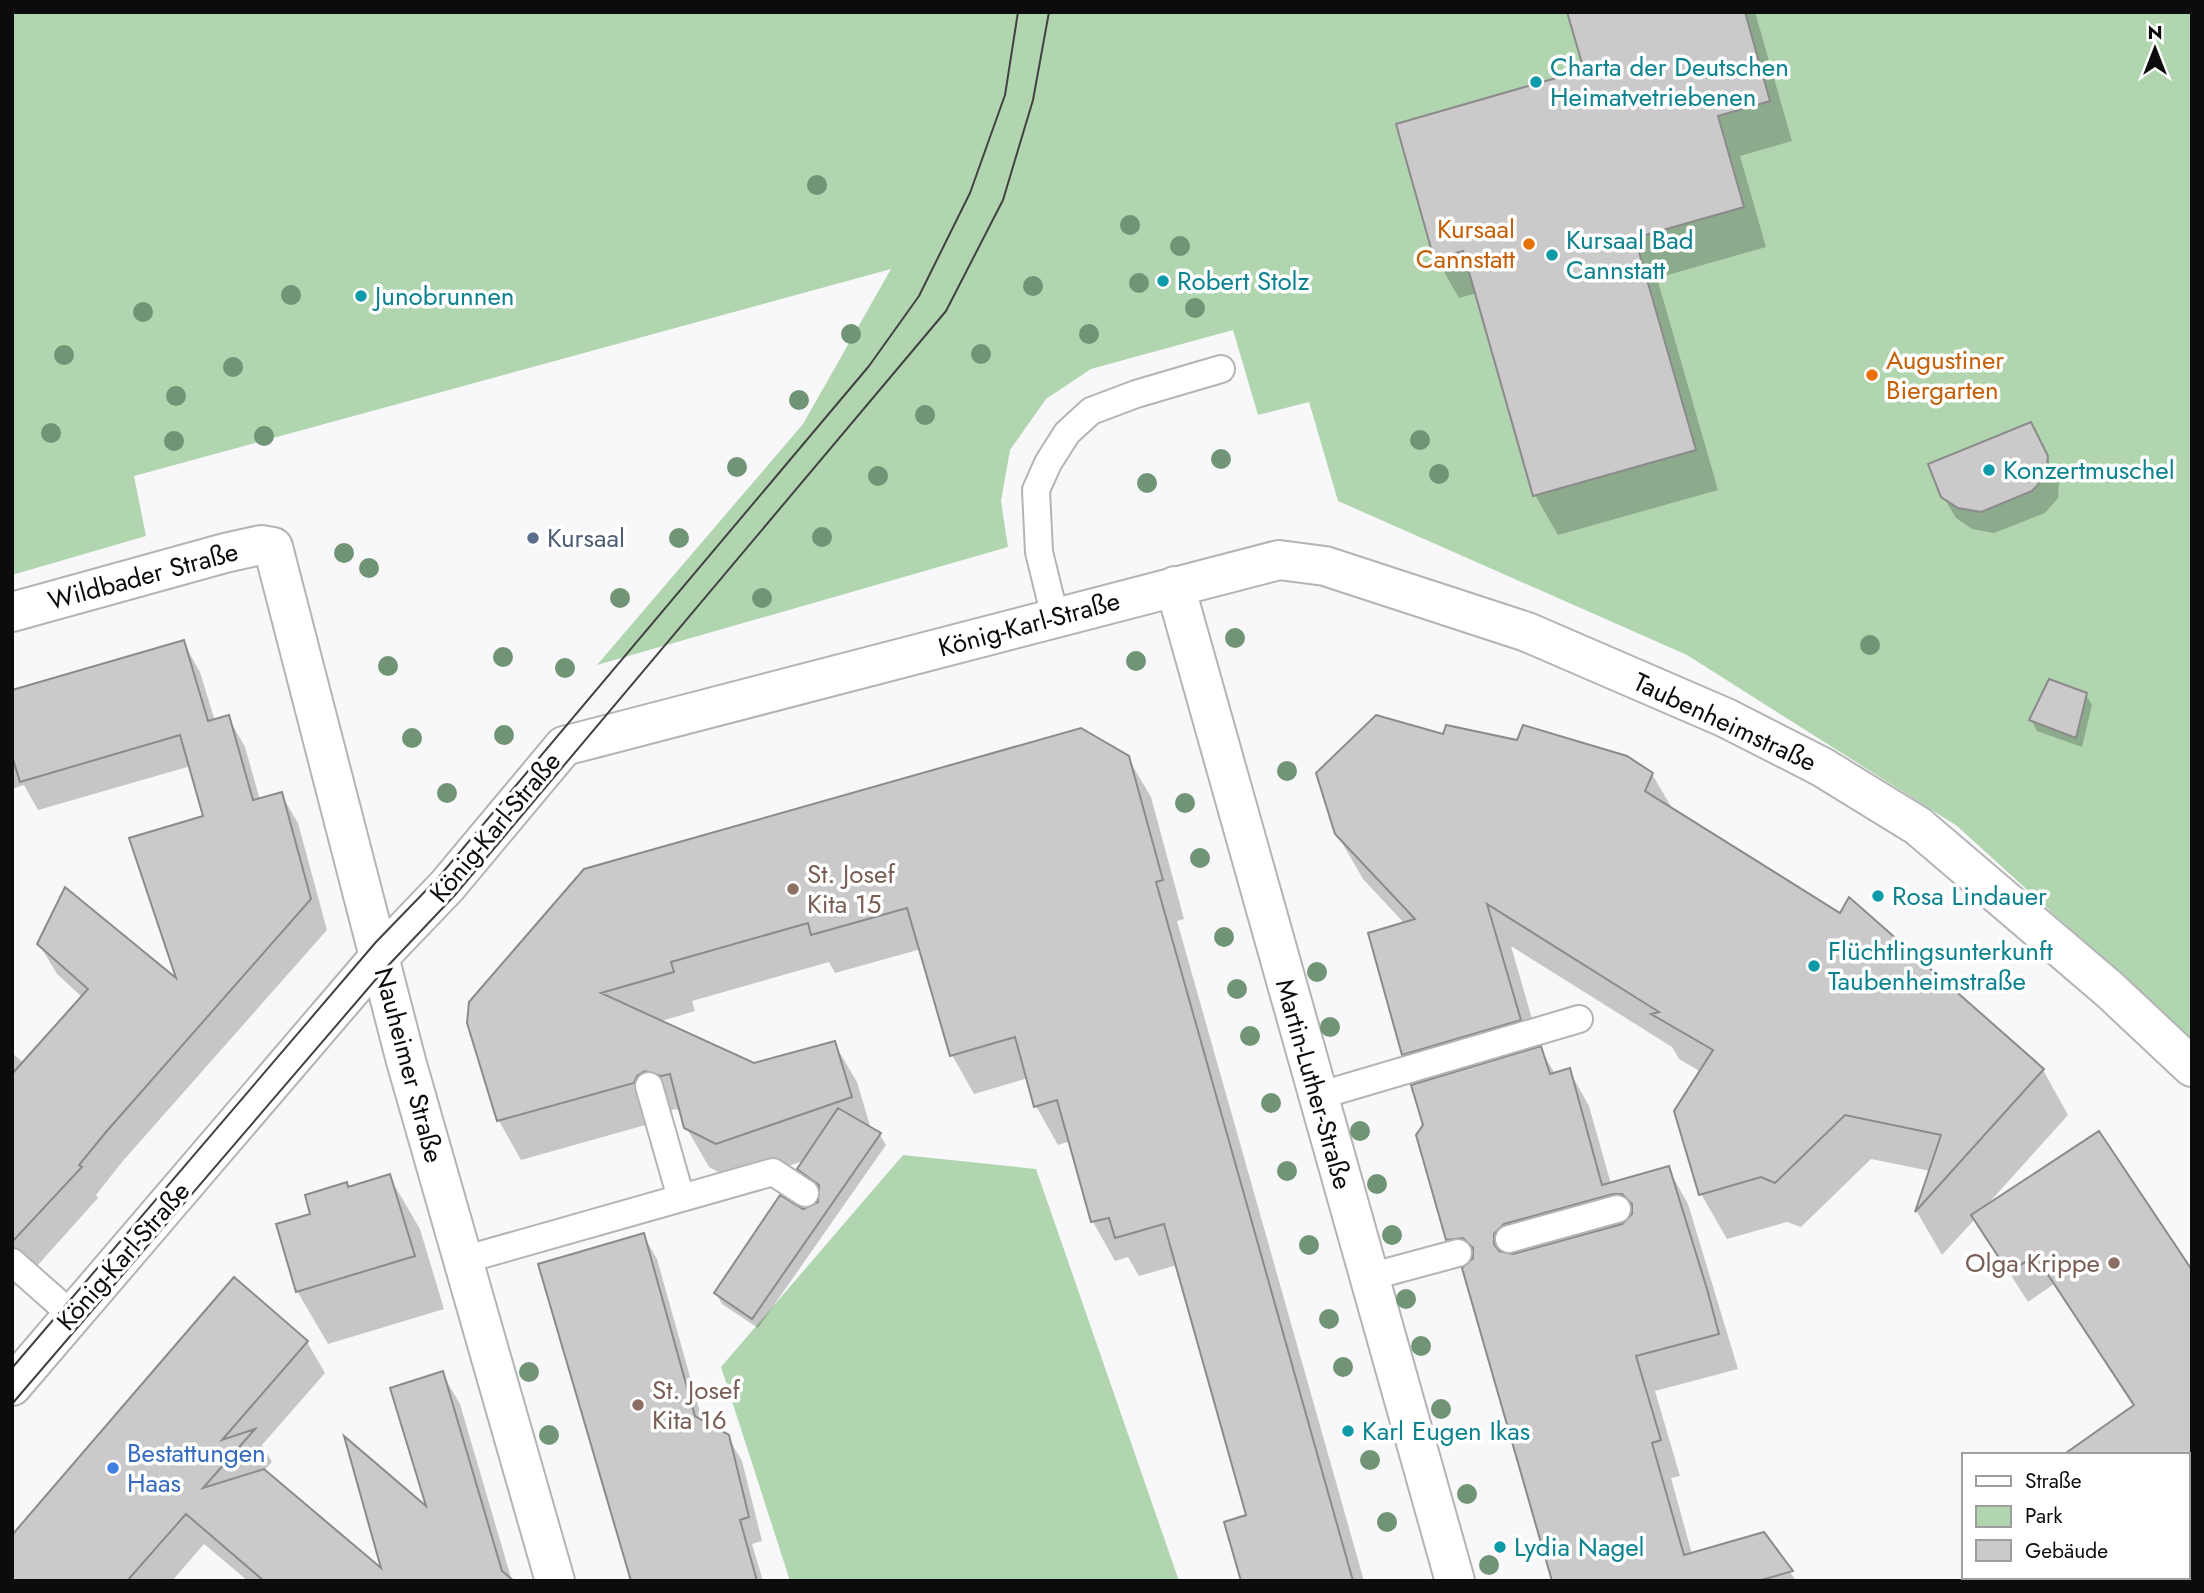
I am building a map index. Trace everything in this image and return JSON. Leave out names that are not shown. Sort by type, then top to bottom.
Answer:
[{"type":"street","name":"Wildbader Straße","points":[[12,612],[225,553],[261,545],[273,547]]},
{"type":"street","name":"Nauheimer Straße","points":[[273,547],[379,957],[555,1581]]},
{"type":"street","name":"Taubenheimstraße","points":[[1175,586],[1279,560],[1325,566],[1527,632],[1726,718],[1822,767],[1918,826],[2110,990],[2192,1067]]},
{"type":"street","name":"König-Karl-Straße","points":[[12,1386],[379,957],[447,886],[564,746],[1175,586]]},
{"type":"street","name":"Martin-Luther-Straße","points":[[1175,586],[1455,1581]]},
{"type":"lane","points":[[1055,617],[1039,552],[1036,490],[1048,463],[1067,433],[1091,411],[1136,394],[1221,369]]},
{"type":"lane","points":[[1318,1096],[1579,1019]]},
{"type":"lane","points":[[649,1086],[681,1199]]},
{"type":"lane","points":[[463,1260],[773,1172],[805,1193]]},
{"type":"lane","points":[[1509,1239],[1618,1209]]},
{"type":"lane","points":[[1369,1277],[1458,1253]]},
{"type":"lane","points":[[12,1262],[72,1315]]},
{"type":"green space","points":[[12,12],[2192,12],[2192,1040],[1957,826],[1687,655],[1338,501],[1309,402],[1258,415],[1233,330],[1091,369],[1046,399],[1010,450],[1001,501],[1008,547],[597,665],[803,424],[891,269],[134,476],[146,536],[12,575]]},
{"type":"green space","points":[[903,1155],[1036,1169],[1179,1581],[790,1581],[721,1367]]},
{"type":"building","name":"Kursaal Bad Cannstatt","points":[[1567,12],[1745,12],[1770,101],[1718,116],[1744,207],[1635,238],[1696,450],[1533,496],[1463,251],[1434,259],[1396,124],[1584,70]]},
{"type":"building","name":"Konzertmuschel","points":[[2031,422],[2048,456],[2046,476],[2032,491],[1981,512],[1958,508],[1941,497],[1928,464]]},
{"type":"building","points":[[184,640],[208,721],[229,715],[253,800],[282,792],[311,899],[106,1132],[79,1165],[82,1167],[12,1242],[12,1074],[88,989],[37,944],[65,887],[176,978],[129,838],[203,816],[180,735],[20,782],[12,756],[12,690]]},
{"type":"building","points":[[2049,679],[2087,693],[2076,738],[2029,720]]},
{"type":"building","points":[[1376,715],[1443,734],[1446,725],[1517,740],[1523,725],[1627,756],[1653,773],[1645,791],[1840,913],[1849,897],[2044,1069],[1915,1212],[1941,1135],[1845,1115],[1775,1183],[1761,1177],[1699,1195],[1674,1111],[1713,1050],[1651,1014],[1659,1012],[1487,904],[1521,1020],[1402,1055],[1368,933],[1415,919],[1335,834],[1316,773]]},
{"type":"building","points":[[1081,728],[1129,756],[1163,880],[1156,882],[1353,1581],[1241,1581],[1224,1522],[1246,1515],[1164,1224],[1115,1238],[1109,1218],[1091,1222],[1057,1100],[1034,1107],[1015,1037],[950,1056],[907,908],[811,935],[808,923],[671,962],[674,972],[601,993],[754,1063],[835,1041],[852,1097],[716,1144],[684,1128],[670,1074],[661,1076],[645,1071],[637,1076],[634,1083],[497,1121],[467,1023],[469,1002],[584,869]]},
{"type":"building","points":[[1541,1046],[1550,1074],[1570,1068],[1602,1185],[1669,1166],[1719,1334],[1636,1356],[1661,1440],[1652,1443],[1684,1555],[1764,1532],[1793,1571],[1758,1581],[1552,1581],[1462,1268],[1473,1258],[1473,1248],[1463,1238],[1446,1240],[1416,1135],[1423,1125],[1411,1085]],"holes":[[[1613,1194],[1622,1194],[1632,1204],[1632,1214],[1622,1224],[1513,1254],[1499,1251],[1494,1244],[1494,1234],[1504,1224]]]},
{"type":"building","points":[[838,1108],[881,1133],[752,1319],[714,1293],[780,1195],[803,1209],[818,1202],[819,1185],[797,1169]]},
{"type":"building","name":"Olga Krippe","points":[[2099,1131],[2192,1270],[2192,1455],[2066,1453],[2134,1405],[2035,1255],[2009,1273],[1971,1215]]},
{"type":"building","points":[[390,1174],[415,1256],[296,1292],[276,1224],[310,1214],[305,1195],[347,1182],[348,1187]]},
{"type":"building","points":[[644,1233],[695,1416],[729,1435],[749,1517],[740,1520],[757,1581],[631,1581],[538,1264]]},
{"type":"building","points":[[234,1277],[308,1341],[222,1440],[255,1429],[203,1488],[264,1469],[381,1568],[344,1436],[426,1506],[390,1388],[443,1371],[502,1571],[514,1581],[264,1581],[186,1514],[127,1581],[12,1581],[12,1535]]},
{"type":"tram line","points":[[12,1368],[376,942],[438,878],[869,366],[919,296],[970,193],[1005,95],[1018,12]]},
{"type":"tram line","points":[[12,1404],[383,971],[455,895],[946,311],[1003,200],[1033,100],[1049,12]]},
{"type":"place","name":"Charta der Deutschen Heimatvetriebenen","points":[[1536,82]]},
{"type":"place","name":"Kursaal Cannstatt","points":[[1529,244]]},
{"type":"place","name":"Kursaal Bad Cannstatt","points":[[1552,255]]},
{"type":"place","name":"Robert Stolz","points":[[1163,281]]},
{"type":"place","name":"Junobrunnen","points":[[361,296]]},
{"type":"place","name":"Augustiner Biergarten","points":[[1872,375]]},
{"type":"place","name":"Konzertmuschel","points":[[1989,470]]},
{"type":"place","name":"Kursaal","points":[[533,538]]},
{"type":"place","name":"St. Josef Kita 15","points":[[793,889]]},
{"type":"place","name":"Rosa Lindauer","points":[[1878,896]]},
{"type":"place","name":"Flüchtlingsunterkunft Taubenheimstraße","points":[[1814,966]]},
{"type":"place","name":"Olga Krippe","points":[[2114,1263]]},
{"type":"place","name":"St. Josef Kita 16","points":[[638,1405]]},
{"type":"place","name":"Karl Eugen Ikas","points":[[1348,1431]]},
{"type":"place","name":"Bestattungen Haas","points":[[113,1468]]},
{"type":"place","name":"Lydia Nagel","points":[[1500,1547]]}]
